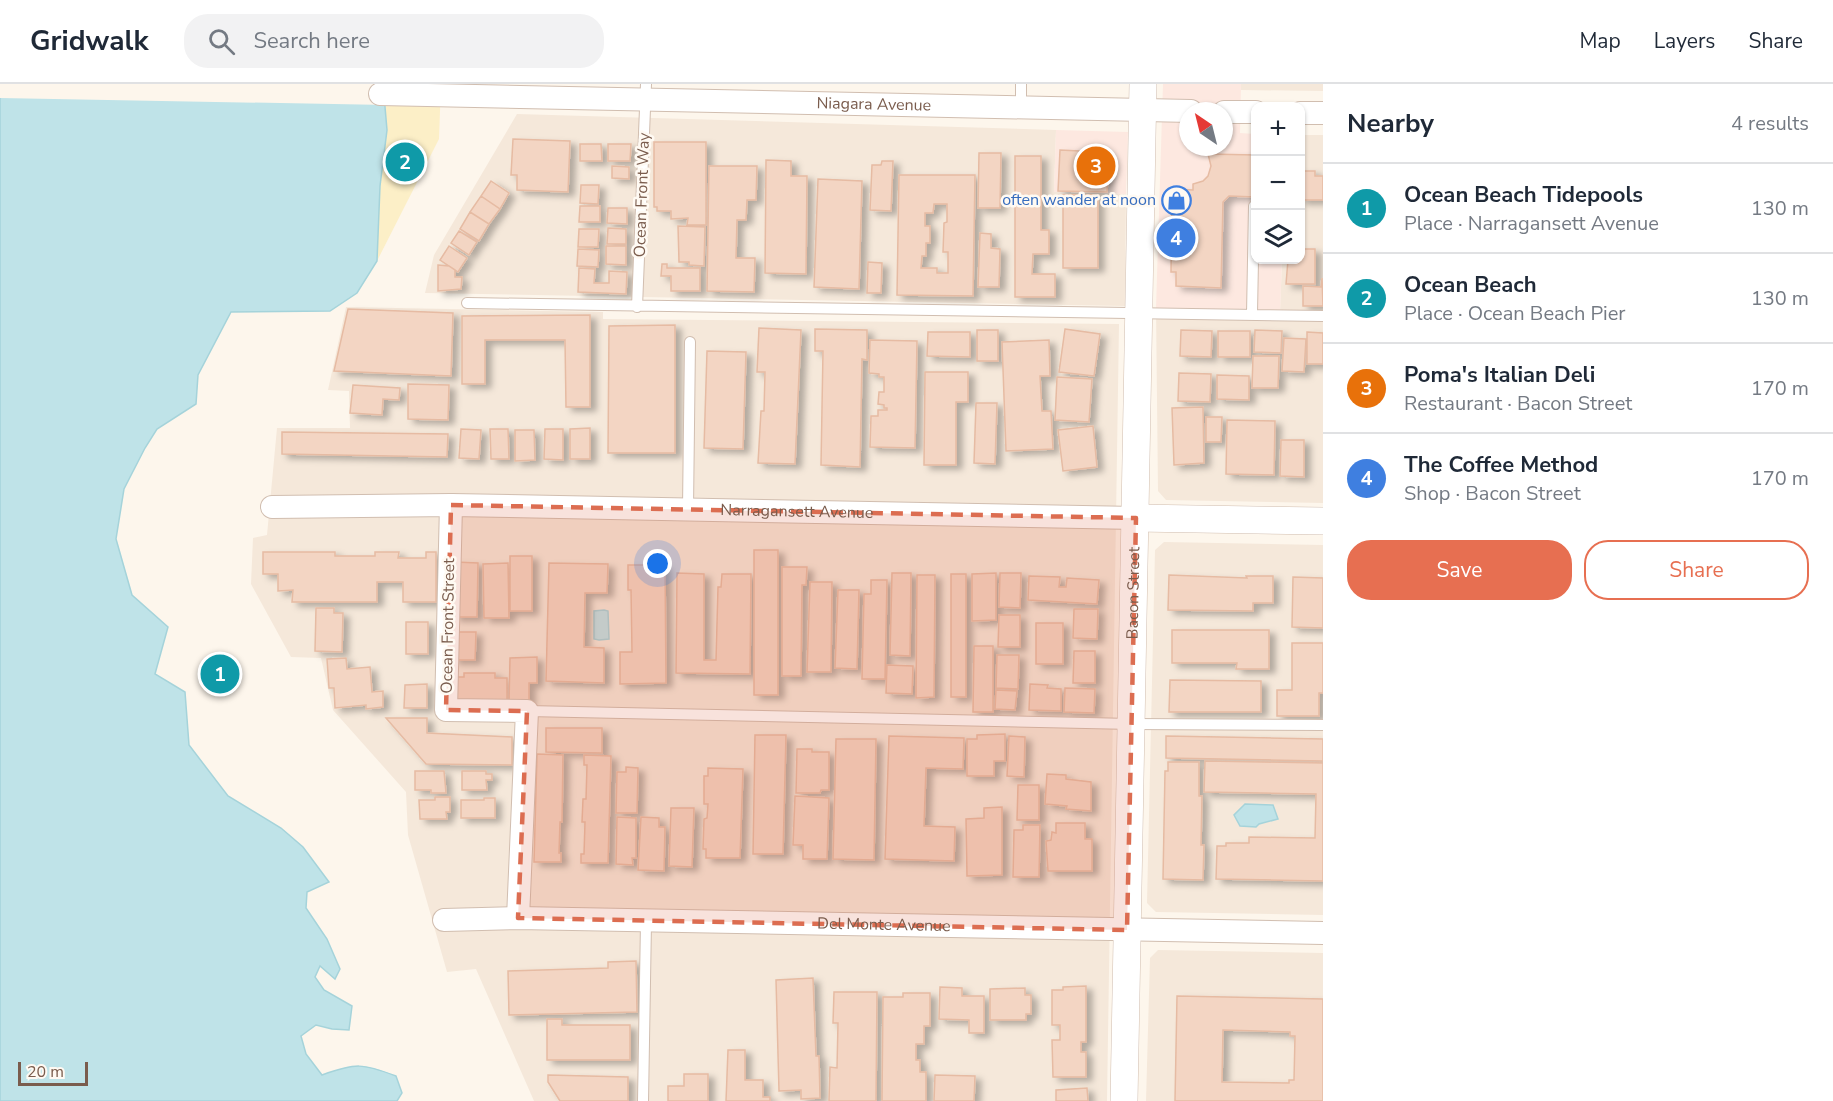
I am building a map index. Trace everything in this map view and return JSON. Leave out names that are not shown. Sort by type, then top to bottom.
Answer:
[{"type":"street","name":"Niagara Avenue","points":[[381,94],[556,98],[646,92],[1021,107],[1143,97],[1179,108]]},
{"type":"street","name":"Bacon Street","points":[[1124,1101],[1143,97]]},
{"type":"street","points":[[1233,112],[1251,112]]},
{"type":"street","points":[[1305,113],[1323,113]]},
{"type":"street","name":"Narragansett Avenue","points":[[272,507],[451,505],[688,508],[1323,521]]},
{"type":"street","name":"Ocean Front Street","points":[[451,505],[446,710],[527,711]]},
{"type":"street","points":[[518,918],[527,711]]},
{"type":"street","name":"Del Monte Avenue","points":[[444,920],[518,918],[1323,933]]},
{"type":"lane","points":[[1021,84],[1021,107]]},
{"type":"lane","name":"Ocean Front Way","points":[[637,307],[646,92]]},
{"type":"lane","points":[[1252,314],[1254,210]]},
{"type":"lane","points":[[467,303],[1323,316]]},
{"type":"lane","points":[[688,508],[690,342]]},
{"type":"lane","points":[[527,711],[1132,724],[1323,725]]},
{"type":"lane","points":[[643,1101],[646,922]]},
{"type":"highlighted area","points":[[451,505],[1136,518],[1127,930],[518,918],[527,711],[446,710]]},
{"type":"shaded area","points":[[1163,84],[1241,84],[1240,133],[1251,134],[1251,264],[1282,264],[1280,312],[1156,308]]},
{"type":"shaded area","points":[[1241,84],[1323,84],[1323,91],[1241,90]]},
{"type":"shaded area","points":[[517,114],[1056,130],[1054,192],[1126,194],[1125,306],[425,293],[434,255]]},
{"type":"shaded area","points":[[1056,130],[1128,132],[1126,194],[1054,192]]},
{"type":"shaded area","points":[[1305,135],[1323,135],[1323,503],[1166,500],[1158,491],[1156,308],[1280,312],[1282,264],[1305,264]]},
{"type":"shaded area","points":[[346,307],[603,312],[603,319],[1119,324],[1107,1101],[534,1101],[476,969],[447,972],[408,835],[406,792],[333,710],[321,658],[291,657],[251,584],[253,538],[267,535],[277,428],[350,428],[349,391],[328,390]]},
{"type":"shaded area","points":[[1164,542],[1323,545],[1323,915],[1156,912],[1147,903],[1155,550]]},
{"type":"shaded area","points":[[1158,950],[1323,953],[1323,1101],[1146,1101],[1150,958]]},
{"type":"sand","points":[[383,84],[441,84],[439,139],[377,261],[380,186],[387,130]]},
{"type":"water","points":[[0,84],[383,84],[387,130],[380,186],[377,261],[357,293],[330,311],[231,312],[198,375],[196,404],[157,429],[124,489],[116,539],[132,595],[168,627],[155,674],[185,692],[189,745],[228,796],[281,828],[303,847],[329,882],[307,892],[306,908],[327,939],[340,969],[335,979],[320,966],[315,977],[324,990],[352,1006],[349,1030],[316,1025],[301,1036],[306,1054],[322,1075],[343,1068],[359,1066],[396,1076],[402,1093],[397,1101],[0,1101]]},
{"type":"water","points":[[594,611],[608,611],[609,639],[594,639]]},
{"type":"water","points":[[1245,804],[1273,805],[1278,819],[1256,827],[1240,826],[1234,815]]},
{"type":"pier","points":[[0,84],[386,84],[387,105],[0,98]]},
{"type":"building","points":[[513,139],[570,141],[568,192],[517,190],[517,175],[511,175]]},
{"type":"building","points":[[654,142],[706,142],[706,225],[687,225],[688,218],[671,219],[671,211],[657,211],[657,207],[654,207]]},
{"type":"building","points":[[580,144],[601,144],[602,161],[580,161]]},
{"type":"building","points":[[608,144],[631,144],[630,161],[608,161]]},
{"type":"building","points":[[1060,150],[1080,151],[1080,156],[1086,156],[1087,152],[1104,153],[1109,159],[1107,192],[1058,191]]},
{"type":"building","points":[[979,153],[1001,153],[1000,208],[978,208]]},
{"type":"building","points":[[1251,155],[1251,197],[1229,196],[1223,202],[1221,288],[1176,286],[1176,272],[1171,272],[1172,189],[1193,190],[1193,184],[1203,181],[1208,176],[1211,166],[1208,156]]},
{"type":"building","points":[[1015,156],[1041,156],[1041,230],[1049,230],[1049,254],[1033,254],[1032,274],[1055,274],[1055,297],[1015,297]]},
{"type":"building","points":[[766,160],[791,161],[791,176],[807,176],[806,274],[765,273]]},
{"type":"building","points":[[882,161],[893,161],[891,211],[870,210],[872,165],[881,165]]},
{"type":"building","points":[[612,166],[629,167],[629,179],[612,178]]},
{"type":"building","points":[[709,166],[757,166],[756,200],[747,200],[746,220],[737,220],[736,258],[755,258],[754,292],[707,291]]},
{"type":"building","points":[[1305,171],[1315,171],[1315,176],[1323,176],[1323,200],[1305,200]]},
{"type":"building","points":[[899,175],[975,175],[973,296],[897,295]],"holes":[[[934,204],[947,204],[943,252],[948,252],[948,273],[937,273],[937,268],[921,268],[922,256],[926,256],[926,243],[930,243],[930,226],[925,226],[925,213],[933,213]]]},
{"type":"building","points":[[818,179],[862,181],[859,289],[814,287]]},
{"type":"building","points":[[491,181],[509,193],[500,209],[481,196]]},
{"type":"building","points":[[581,185],[599,185],[598,204],[580,203]]},
{"type":"building","points":[[1063,195],[1098,195],[1098,268],[1063,268]]},
{"type":"building","points":[[481,196],[500,209],[489,224],[470,212]]},
{"type":"building","points":[[580,206],[600,206],[600,222],[579,222]]},
{"type":"building","points":[[608,208],[627,208],[627,224],[607,223]]},
{"type":"building","points":[[470,212],[489,224],[479,241],[460,229]]},
{"type":"building","points":[[678,226],[705,227],[704,266],[679,262]]},
{"type":"building","points":[[608,228],[626,229],[626,244],[607,244]]},
{"type":"building","points":[[579,229],[599,229],[598,247],[578,247]]},
{"type":"building","points":[[459,231],[477,242],[469,255],[451,243]]},
{"type":"building","points":[[980,233],[991,234],[991,248],[1000,249],[999,287],[978,287]]},
{"type":"building","points":[[449,246],[467,258],[458,272],[440,260]]},
{"type":"building","points":[[606,246],[626,246],[626,265],[606,264]]},
{"type":"building","points":[[578,249],[599,250],[598,267],[577,266]]},
{"type":"building","points":[[1305,249],[1315,249],[1315,284],[1286,284],[1288,264],[1305,264]]},
{"type":"building","points":[[868,262],[882,263],[881,293],[867,293]]},
{"type":"building","points":[[662,264],[667,264],[667,268],[700,268],[700,291],[671,291],[671,276],[661,276]]},
{"type":"building","points":[[438,265],[449,266],[455,270],[455,277],[462,277],[461,289],[438,291]]},
{"type":"building","points":[[579,268],[595,269],[594,283],[609,283],[609,271],[627,272],[626,294],[578,292]]},
{"type":"building","points":[[1322,278],[1323,306],[1303,306],[1303,286],[1321,287]]},
{"type":"building","points":[[348,309],[453,313],[451,376],[334,371]]},
{"type":"building","points":[[590,315],[590,407],[566,407],[565,340],[485,340],[485,384],[462,384],[462,316]]},
{"type":"building","points":[[675,325],[675,453],[608,453],[609,326]]},
{"type":"building","points":[[759,328],[801,330],[795,464],[758,463],[761,411],[764,411],[765,372],[757,372]]},
{"type":"building","points":[[815,329],[867,330],[867,360],[862,359],[860,467],[821,465],[823,351],[815,351]]},
{"type":"building","points":[[1065,329],[1100,334],[1094,376],[1059,372]]},
{"type":"building","points":[[977,330],[998,330],[998,361],[977,361]]},
{"type":"building","points":[[1181,330],[1212,331],[1211,357],[1180,356]]},
{"type":"building","points":[[1255,330],[1282,331],[1281,353],[1254,352]]},
{"type":"building","points":[[1218,331],[1250,331],[1250,357],[1218,357]]},
{"type":"building","points":[[928,332],[970,332],[970,357],[927,356]]},
{"type":"building","points":[[1307,332],[1323,333],[1323,364],[1307,364]]},
{"type":"building","points":[[1284,338],[1306,339],[1304,372],[1282,371]]},
{"type":"building","points":[[870,340],[917,341],[915,448],[870,447],[871,416],[878,416],[878,410],[887,410],[887,408],[878,404],[879,392],[884,392],[884,377],[869,373]]},
{"type":"building","points":[[1049,340],[1050,376],[1040,376],[1042,411],[1051,411],[1053,449],[1006,451],[1002,342]]},
{"type":"building","points":[[707,351],[746,352],[743,449],[704,448]]},
{"type":"building","points":[[1253,356],[1279,356],[1278,388],[1252,388]]},
{"type":"building","points":[[925,372],[968,372],[968,402],[956,402],[956,465],[924,465]]},
{"type":"building","points":[[1179,373],[1211,374],[1210,402],[1178,401]]},
{"type":"building","points":[[1217,375],[1249,376],[1249,400],[1217,399]]},
{"type":"building","points":[[1057,377],[1092,379],[1089,422],[1055,420]]},
{"type":"building","points":[[408,384],[449,385],[448,420],[408,419]]},
{"type":"building","points":[[353,385],[400,388],[399,400],[383,399],[382,415],[350,413]]},
{"type":"building","points":[[976,403],[997,403],[995,464],[974,463]]},
{"type":"building","points":[[1203,407],[1204,463],[1174,465],[1172,408]]},
{"type":"building","points":[[1206,417],[1222,417],[1221,442],[1206,442]]},
{"type":"building","points":[[1227,420],[1275,421],[1274,475],[1226,474]]},
{"type":"building","points":[[1093,426],[1097,467],[1063,471],[1058,430]]},
{"type":"building","points":[[590,428],[590,459],[570,459],[570,429]]},
{"type":"building","points":[[461,429],[481,430],[479,459],[459,458]]},
{"type":"building","points":[[490,429],[508,429],[509,459],[491,459]]},
{"type":"building","points":[[545,429],[563,429],[563,460],[544,459]]},
{"type":"building","points":[[515,430],[534,430],[535,460],[515,461]]},
{"type":"building","points":[[282,432],[448,434],[447,457],[282,454]]},
{"type":"building","points":[[1281,440],[1304,440],[1304,477],[1280,476]]},
{"type":"building","points":[[754,550],[778,550],[778,695],[754,695]]},
{"type":"building","points":[[263,552],[335,552],[335,556],[375,556],[375,552],[399,552],[398,558],[426,558],[426,552],[436,552],[436,602],[403,602],[403,582],[377,582],[377,602],[292,602],[293,590],[278,591],[278,574],[263,574]]},
{"type":"building","points":[[510,556],[532,556],[532,611],[510,611]]},
{"type":"building","points":[[455,562],[478,563],[477,617],[454,617]]},
{"type":"building","points":[[508,563],[509,618],[484,618],[483,564]]},
{"type":"building","points":[[549,563],[608,564],[607,593],[585,593],[584,647],[604,648],[604,683],[546,681]]},
{"type":"building","points":[[628,565],[665,565],[666,683],[620,684],[620,652],[632,652],[631,590],[628,590]]},
{"type":"building","points":[[782,567],[807,567],[806,585],[802,585],[801,676],[782,676]]},
{"type":"building","points":[[677,573],[704,574],[704,660],[716,660],[718,587],[721,587],[722,574],[751,574],[750,674],[676,673]]},
{"type":"building","points":[[892,573],[911,573],[910,656],[890,655]]},
{"type":"building","points":[[996,573],[996,620],[972,621],[972,574]]},
{"type":"building","points":[[1000,573],[1021,573],[1020,608],[999,607]]},
{"type":"building","points":[[951,574],[966,574],[966,697],[951,697]]},
{"type":"building","points":[[917,575],[935,575],[934,697],[916,698]]},
{"type":"building","points":[[1169,575],[1247,578],[1246,576],[1273,576],[1273,603],[1253,603],[1253,611],[1168,610]]},
{"type":"building","points":[[1029,576],[1060,577],[1059,587],[1066,587],[1067,578],[1099,580],[1097,604],[1028,600]]},
{"type":"building","points":[[1293,577],[1323,578],[1323,628],[1292,627]]},
{"type":"building","points":[[871,580],[887,580],[885,679],[862,679],[864,594],[871,594]]},
{"type":"building","points":[[810,582],[832,582],[831,672],[807,672]]},
{"type":"building","points":[[838,590],[859,590],[857,669],[835,668]]},
{"type":"building","points":[[316,608],[334,608],[334,613],[343,613],[342,652],[315,651]]},
{"type":"building","points":[[1074,609],[1098,609],[1097,639],[1073,638]]},
{"type":"building","points":[[999,615],[1020,615],[1020,647],[998,647]]},
{"type":"building","points":[[406,622],[428,622],[428,654],[406,654]]},
{"type":"building","points":[[1036,623],[1063,623],[1063,664],[1036,664]]},
{"type":"building","points":[[1172,630],[1269,630],[1269,669],[1236,669],[1237,663],[1172,663]]},
{"type":"building","points":[[453,632],[476,632],[475,660],[453,660]]},
{"type":"building","points":[[1292,643],[1323,643],[1323,693],[1319,693],[1319,716],[1277,716],[1277,690],[1292,690]]},
{"type":"building","points":[[974,646],[993,646],[993,712],[973,712]]},
{"type":"building","points":[[1074,651],[1095,651],[1095,683],[1073,683]]},
{"type":"building","points":[[997,655],[1019,655],[1018,689],[996,688]]},
{"type":"building","points":[[537,657],[537,683],[529,683],[529,703],[509,703],[510,658]]},
{"type":"building","points":[[346,658],[347,669],[370,667],[372,692],[383,691],[383,707],[366,709],[366,705],[335,708],[334,688],[329,688],[327,659]]},
{"type":"building","points":[[887,665],[913,666],[912,694],[886,693]]},
{"type":"building","points":[[464,673],[495,673],[495,678],[507,678],[507,702],[455,701],[455,677],[464,677]]},
{"type":"building","points":[[1170,680],[1261,681],[1261,712],[1169,712]]},
{"type":"building","points":[[427,684],[427,708],[404,708],[405,685]]},
{"type":"building","points":[[1030,684],[1048,685],[1047,688],[1061,689],[1061,711],[1029,710]]},
{"type":"building","points":[[1065,688],[1095,689],[1094,713],[1064,712]]},
{"type":"building","points":[[996,690],[1017,691],[1015,710],[995,709]]},
{"type":"building","points":[[386,718],[427,718],[427,733],[512,737],[512,765],[426,764]]},
{"type":"building","points":[[546,728],[602,728],[602,753],[546,752]]},
{"type":"building","points":[[1005,734],[1005,761],[994,761],[994,776],[967,776],[967,739],[977,739],[977,735]]},
{"type":"building","points":[[755,735],[786,735],[783,854],[753,854]]},
{"type":"building","points":[[889,736],[964,738],[963,769],[926,768],[924,826],[955,827],[954,861],[885,859]]},
{"type":"building","points":[[1009,736],[1025,737],[1024,777],[1007,776]]},
{"type":"building","points":[[1166,736],[1323,739],[1323,761],[1166,758]]},
{"type":"building","points":[[836,739],[876,739],[874,860],[833,859]]},
{"type":"building","points":[[797,749],[829,752],[829,790],[821,790],[820,793],[796,793]]},
{"type":"building","points":[[537,754],[563,755],[559,853],[561,853],[561,862],[534,862]]},
{"type":"building","points":[[584,755],[611,756],[608,863],[581,863],[581,854],[584,854],[585,822],[582,822],[583,799],[586,799],[587,765],[584,765]]},
{"type":"building","points":[[1205,761],[1323,763],[1323,881],[1216,879],[1217,846],[1226,846],[1226,843],[1249,843],[1249,837],[1315,838],[1316,794],[1204,792]]},
{"type":"building","points":[[1168,762],[1199,762],[1199,796],[1202,796],[1201,845],[1204,845],[1203,880],[1163,879],[1165,771],[1168,771]]},
{"type":"building","points":[[626,767],[638,768],[637,813],[616,813],[617,772],[626,772]]},
{"type":"building","points":[[708,768],[743,769],[740,858],[706,858],[706,849],[703,849],[704,819],[707,818],[708,804],[704,804],[704,776],[708,776]]},
{"type":"building","points":[[415,771],[444,771],[446,793],[415,790]]},
{"type":"building","points":[[462,771],[486,771],[486,774],[492,774],[492,780],[486,780],[487,790],[462,790]]},
{"type":"building","points":[[1047,774],[1066,775],[1066,779],[1091,782],[1091,811],[1045,804]]},
{"type":"building","points":[[1018,785],[1039,785],[1039,820],[1017,820]]},
{"type":"building","points":[[795,796],[829,798],[827,859],[803,859],[803,845],[793,845]]},
{"type":"building","points":[[435,797],[450,797],[450,812],[446,812],[447,819],[420,819],[419,800],[435,800]]},
{"type":"building","points":[[484,798],[495,798],[495,818],[461,818],[461,800],[484,800]]},
{"type":"building","points":[[1002,807],[1002,875],[967,876],[966,819],[984,818],[984,808]]},
{"type":"building","points":[[671,808],[694,808],[692,867],[669,866]]},
{"type":"building","points":[[617,817],[636,818],[636,858],[632,858],[633,865],[616,864]]},
{"type":"building","points":[[641,817],[659,818],[659,827],[665,827],[664,871],[638,870]]},
{"type":"building","points":[[1056,823],[1085,823],[1085,839],[1092,839],[1092,871],[1048,871],[1046,841],[1051,840],[1052,832],[1056,833]]},
{"type":"building","points":[[1023,825],[1040,825],[1039,877],[1013,877],[1014,830],[1023,830]]},
{"type":"building","points":[[636,961],[637,1012],[509,1015],[508,971],[608,968],[608,962]]},
{"type":"building","points":[[813,978],[820,1098],[801,1099],[801,1090],[779,1091],[776,980]]},
{"type":"building","points":[[1086,986],[1086,1042],[1081,1042],[1081,1052],[1086,1052],[1086,1077],[1053,1077],[1052,1040],[1060,1040],[1060,1025],[1052,1025],[1052,990]]},
{"type":"building","points":[[940,987],[962,988],[962,996],[984,996],[984,1033],[969,1033],[969,1020],[939,1019]]},
{"type":"building","points":[[1025,988],[1025,995],[1031,995],[1031,1014],[1026,1014],[1026,1020],[990,1020],[990,989]]},
{"type":"building","points":[[834,992],[877,992],[876,1101],[829,1101],[830,1067],[837,1068],[838,1023],[833,1023]]},
{"type":"building","points":[[903,993],[930,993],[930,1026],[924,1026],[924,1044],[916,1044],[916,1060],[920,1060],[920,1072],[926,1072],[926,1101],[882,1101],[883,997],[903,997]]},
{"type":"building","points":[[1177,996],[1323,999],[1323,1101],[1175,1101]],"holes":[[[1223,1030],[1290,1032],[1290,1036],[1295,1036],[1294,1080],[1289,1080],[1289,1083],[1222,1082]]]},
{"type":"building","points":[[547,1019],[562,1019],[562,1025],[630,1025],[630,1060],[547,1060]]},
{"type":"building","points":[[728,1050],[745,1050],[745,1080],[763,1080],[763,1097],[770,1097],[770,1101],[726,1101]]},
{"type":"building","points":[[684,1074],[708,1074],[708,1101],[668,1101],[668,1086],[684,1086]]},
{"type":"building","points":[[548,1075],[628,1077],[628,1101],[560,1101],[548,1082]]},
{"type":"building","points":[[935,1075],[975,1076],[974,1101],[934,1101]]},
{"type":"building","points":[[1087,1088],[1088,1101],[1056,1101],[1056,1090]]},
{"type":"place","name":"Ocean Beach","points":[[405,162]]},
{"type":"place","name":"Poma's Italian Deli","points":[[1096,166]]},
{"type":"place","name":"often wander at noon","points":[[1177,200]]},
{"type":"place","name":"The Coffee Method","points":[[1176,238]]},
{"type":"place","name":"Ocean Beach Tidepools","points":[[220,674]]}]
